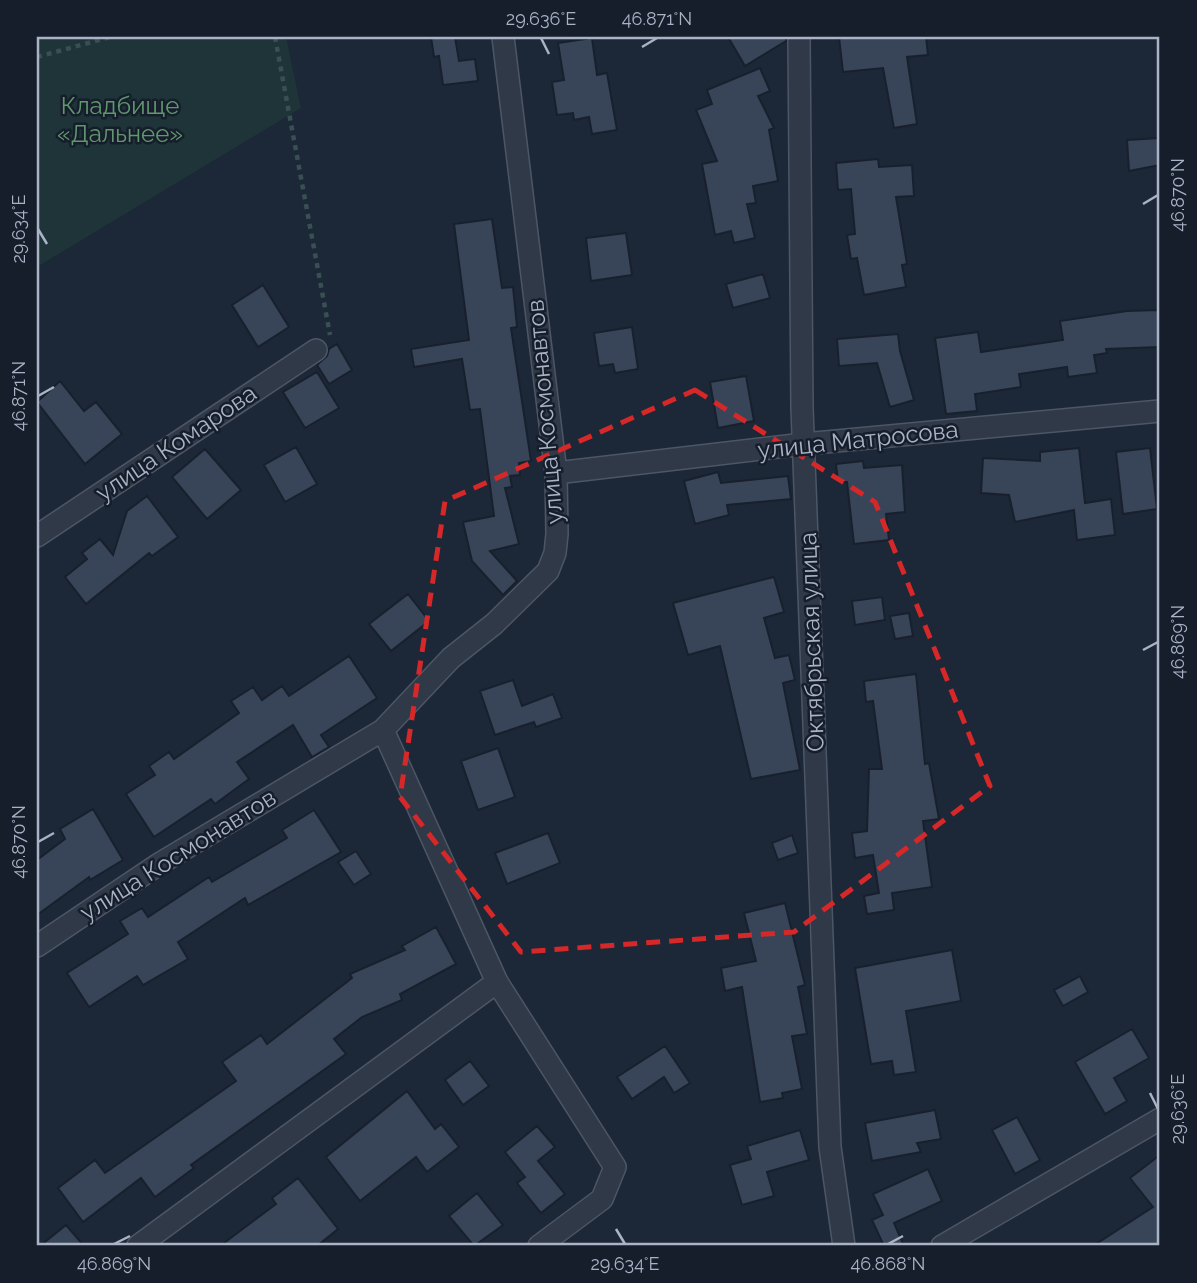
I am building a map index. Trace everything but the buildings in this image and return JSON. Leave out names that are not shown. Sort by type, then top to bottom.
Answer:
[{"type":"street","name":"улица Космонавтов","points":[[37,946],[159,864],[383,730],[451,658],[494,624],[548,571],[555,553],[557,534],[555,473],[503,37]]},
{"type":"street","name":"Октябрьская улица","points":[[799,37],[804,444],[830,1147],[844,1246]]},
{"type":"street","name":"улица Комарова","points":[[37,536],[316,350]]},
{"type":"street","name":"улица Матросова","points":[[555,473],[804,444],[1160,411]]},
{"type":"street","points":[[383,730],[497,982],[615,1167],[602,1199],[539,1246]]},
{"type":"street","points":[[138,1246],[497,982]]},
{"type":"street","points":[[942,1246],[1160,1119]]},
{"type":"path","points":[[37,57],[110,37]]},
{"type":"path","points":[[275,37],[330,336],[316,350]]},
{"type":"highlighted area","points":[[695,390],[875,502],[990,786],[794,932],[521,952],[400,797],[445,501]]},
{"type":"green space","name":"Кладбище «Дальнее»","points":[[37,37],[286,37],[301,108],[37,267]]}]
